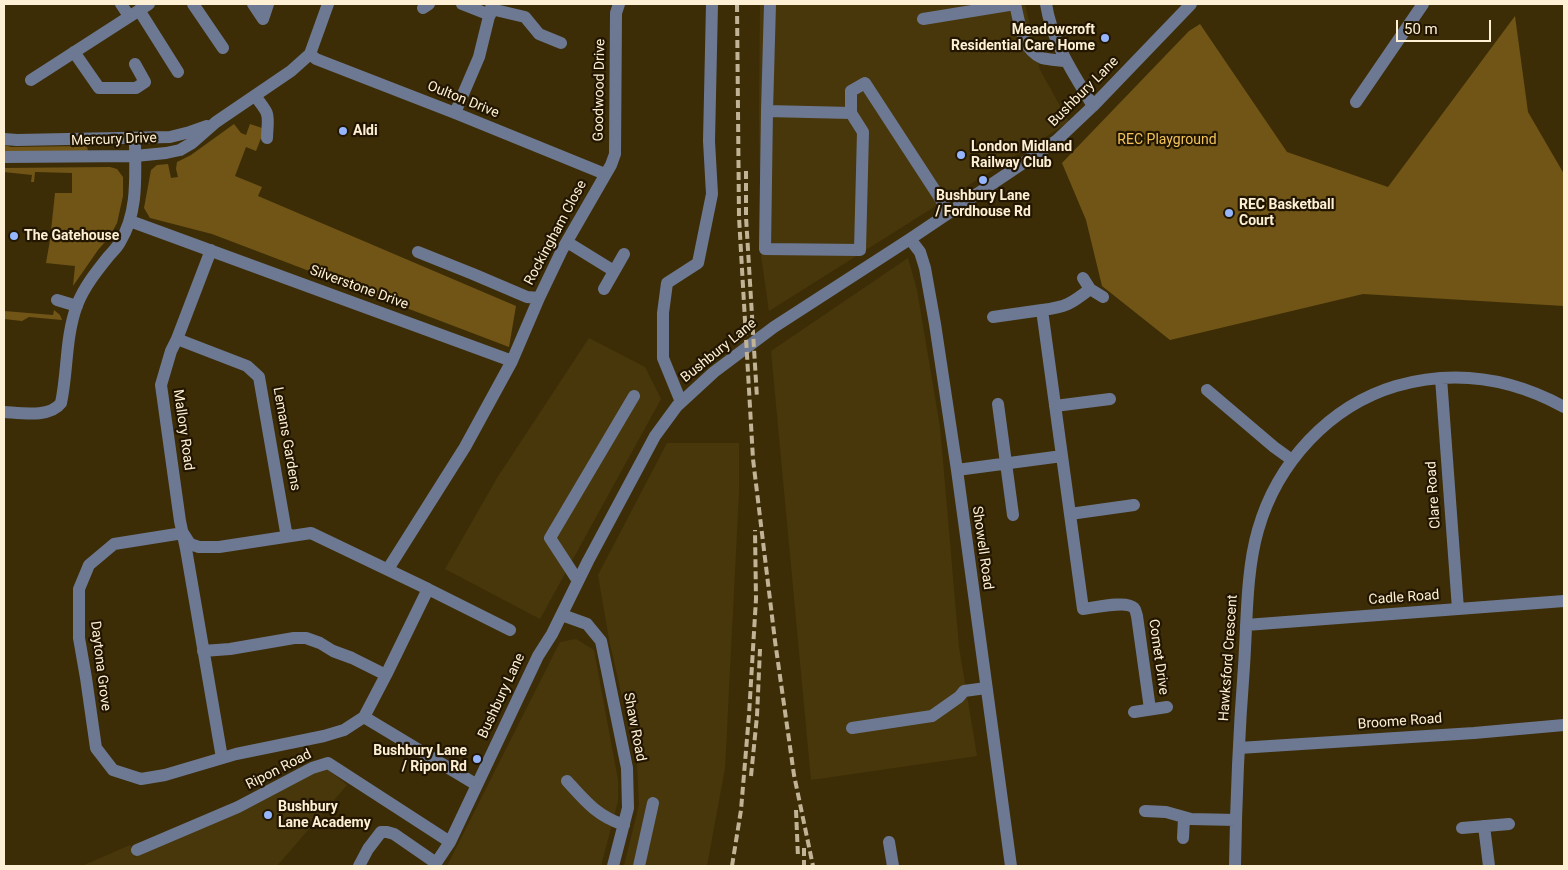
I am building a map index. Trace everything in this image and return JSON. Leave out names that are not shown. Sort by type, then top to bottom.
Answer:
[{"type":"street","points":[[121,4],[139,10],[178,72]]},
{"type":"street","points":[[193,4],[223,48]]},
{"type":"street","points":[[253,4],[263,19],[268,4]]},
{"type":"street","name":"Mercury Drive","points":[[4,157],[135,156],[166,154],[180,150],[192,143],[216,122],[291,71],[310,54],[328,4]]},
{"type":"street","points":[[462,4],[525,17],[539,34],[561,43]]},
{"type":"street","name":"Goodwood Drive","points":[[605,174],[615,154],[616,13],[619,4]]},
{"type":"street","points":[[681,402],[663,358],[663,313],[667,283],[698,263],[712,194],[709,141],[712,4]]},
{"type":"street","points":[[770,4],[764,249],[860,250],[863,132],[851,113],[851,91],[865,83],[949,212]]},
{"type":"street","points":[[923,19],[1015,4],[1027,46],[1033,53],[1044,58],[1065,61]]},
{"type":"street","points":[[1046,4],[1048,17],[1065,61],[1093,106]]},
{"type":"street","name":"Bushbury Lane","points":[[435,865],[450,842],[538,656],[552,634],[655,436],[681,402],[714,372],[774,326],[1056,141],[1093,106],[1191,4]]},
{"type":"street","points":[[1356,102],[1423,4]]},
{"type":"street","points":[[455,113],[480,57],[491,9]]},
{"type":"street","points":[[31,80],[139,10]]},
{"type":"street","points":[[74,52],[99,88],[136,88],[146,82],[135,64]]},
{"type":"street","name":"Oulton Drive","points":[[310,54],[316,59],[605,174]]},
{"type":"street","points":[[255,96],[267,111],[269,117],[267,138]]},
{"type":"street","points":[[766,111],[851,113]]},
{"type":"street","name":"Mercury Drive","points":[[4,139],[170,137],[216,122]]},
{"type":"street","points":[[4,412],[22,414],[49,412],[61,403],[67,344],[77,306],[93,275],[120,243],[130,221],[135,194],[135,138]]},
{"type":"street","name":"Rockingham Close","points":[[418,252],[527,297],[539,298],[567,242],[605,174]]},
{"type":"street","name":"Silverstone Drive","points":[[130,221],[512,360]]},
{"type":"street","name":"Showell Road","points":[[910,238],[920,252],[925,268],[957,470],[1011,866]]},
{"type":"street","points":[[567,242],[614,271]]},
{"type":"street","name":"Mallory Road","points":[[211,250],[178,339],[171,351],[161,385],[183,534],[222,758]]},
{"type":"street","points":[[604,289],[624,254]]},
{"type":"street","points":[[1082,278],[1090,289],[1103,297]]},
{"type":"street","points":[[993,317],[1058,308],[1070,304],[1090,289]]},
{"type":"street","points":[[388,569],[465,447],[512,360],[539,298]]},
{"type":"street","points":[[57,300],[77,306]]},
{"type":"street","name":"Comet Drive","points":[[1042,310],[1083,609],[1122,604],[1134,608],[1137,616],[1150,709]]},
{"type":"street","name":"Lemans Gardens","points":[[178,339],[248,366],[259,377],[286,532],[290,536]]},
{"type":"street","name":"Hawksford Crescent","points":[[1235,866],[1238,748],[1246,625],[1253,556],[1258,530],[1267,505],[1279,479],[1292,460],[1310,438],[1331,420],[1356,404],[1388,389],[1416,381],[1441,378],[1487,379],[1528,390],[1564,407]]},
{"type":"street","name":"Clare Road","points":[[1441,378],[1458,609]]},
{"type":"street","points":[[1207,390],[1292,460]]},
{"type":"street","points":[[578,581],[550,538],[634,396]]},
{"type":"street","points":[[1055,406],[1110,399]]},
{"type":"street","points":[[998,404],[1013,515]]},
{"type":"street","points":[[957,470],[1062,456]]},
{"type":"street","points":[[1070,514],[1134,505]]},
{"type":"street","points":[[183,534],[190,544],[199,547],[229,546],[311,533],[388,569],[427,592],[510,630]]},
{"type":"street","name":"Daytona Grove","points":[[183,534],[114,544],[89,565],[79,589],[78,638],[96,748],[113,770],[141,779],[165,775],[222,758],[331,734],[344,730],[364,717]]},
{"type":"street","points":[[427,592],[364,717],[477,785]]},
{"type":"street","name":"Cadle Road","points":[[1246,625],[1564,601]]},
{"type":"street","name":"Shaw Road","points":[[562,615],[587,624],[601,641],[627,768],[628,808],[613,866]]},
{"type":"street","points":[[203,651],[230,649],[294,638],[306,638],[386,675]]},
{"type":"street","points":[[852,728],[932,716],[959,697],[964,691],[986,688]]},
{"type":"street","name":"Comet Drive","points":[[1134,712],[1167,707]]},
{"type":"street","name":"Broome Road","points":[[1238,748],[1564,725]]},
{"type":"street","name":"Ripon Road","points":[[137,850],[238,807],[320,764],[328,763],[450,842]]},
{"type":"street","points":[[567,781],[594,810],[624,825]]},
{"type":"street","points":[[639,866],[653,803]]},
{"type":"street","points":[[1145,811],[1166,812],[1184,818],[1236,820]]},
{"type":"street","points":[[1182,838],[1184,818]]},
{"type":"street","points":[[1462,828],[1509,824]]},
{"type":"street","points":[[1484,826],[1489,866]]},
{"type":"street","points":[[359,866],[368,849],[381,832],[394,834],[435,865]]},
{"type":"street","points":[[889,842],[893,866]]},
{"type":"shaded area","points":[[760,4],[1025,4],[1040,70],[1069,122],[769,311],[761,255]]},
{"type":"shaded area","points":[[908,258],[917,290],[940,427],[959,647],[977,756],[811,780],[771,351]]},
{"type":"shaded area","points":[[589,338],[645,367],[661,399],[540,619],[445,569],[497,478]]},
{"type":"shaded area","points":[[667,443],[739,443],[739,492],[725,768],[707,866],[624,866],[639,805],[637,764],[609,639],[598,575]]},
{"type":"shaded area","points":[[576,639],[594,650],[618,780],[618,801],[601,866],[447,866],[560,642]]},
{"type":"shaded area","name":"Bushbury Lane Academy","points":[[317,761],[347,785],[277,866],[82,866],[130,845],[135,857]]},
{"type":"green space","name":"REC Playground","points":[[1515,16],[1528,112],[1564,174],[1564,306],[1363,294],[1170,340],[1102,286],[1086,220],[1062,163],[1189,31],[1200,24],[1287,152],[1388,187]]},
{"type":"green space","points":[[234,124],[241,133],[246,135],[250,124],[262,128],[263,133],[256,151],[246,147],[235,176],[262,187],[258,196],[516,306],[509,347],[212,234],[150,218],[144,208],[151,170],[157,165],[168,164],[171,178],[178,177],[177,162],[191,155]]},
{"type":"green space","points":[[4,145],[11,147],[87,146],[88,151],[4,153]]},
{"type":"green space","points":[[110,167],[117,169],[123,177],[123,196],[117,223],[110,236],[73,286],[75,266],[46,263],[55,193],[72,193],[72,173],[35,172],[34,182],[31,182],[32,175],[4,172],[4,168]]},
{"type":"green space","points":[[54,310],[60,315],[62,320],[29,317],[22,321],[4,319],[4,311],[53,315]]},
{"type":"railway","points":[[737,4],[739,217],[753,459],[775,641],[794,775],[813,866]]},
{"type":"railway","points":[[746,171],[746,217],[757,398]]},
{"type":"railway","points":[[732,866],[741,810],[749,715],[756,599],[755,530]]},
{"type":"railway","points":[[751,776],[757,716],[760,649]]},
{"type":"railway","points":[[796,810],[798,857]]},
{"type":"railway","points":[[804,848],[804,866]]},
{"type":"place","name":"Meadowcroft Residential Care Home","points":[[1105,38]]},
{"type":"place","name":"Aldi","points":[[343,131]]},
{"type":"place","name":"London Midland Railway Club","points":[[961,155]]},
{"type":"place","name":"Bushbury Lane / Fordhouse Rd","points":[[983,180]]},
{"type":"place","name":"REC Basketball Court","points":[[1229,213]]},
{"type":"place","name":"The Gatehouse","points":[[14,236]]},
{"type":"place","name":"Bushbury Lane / Ripon Rd","points":[[477,759]]},
{"type":"place","name":"Bushbury Lane Academy","points":[[268,815]]}]
